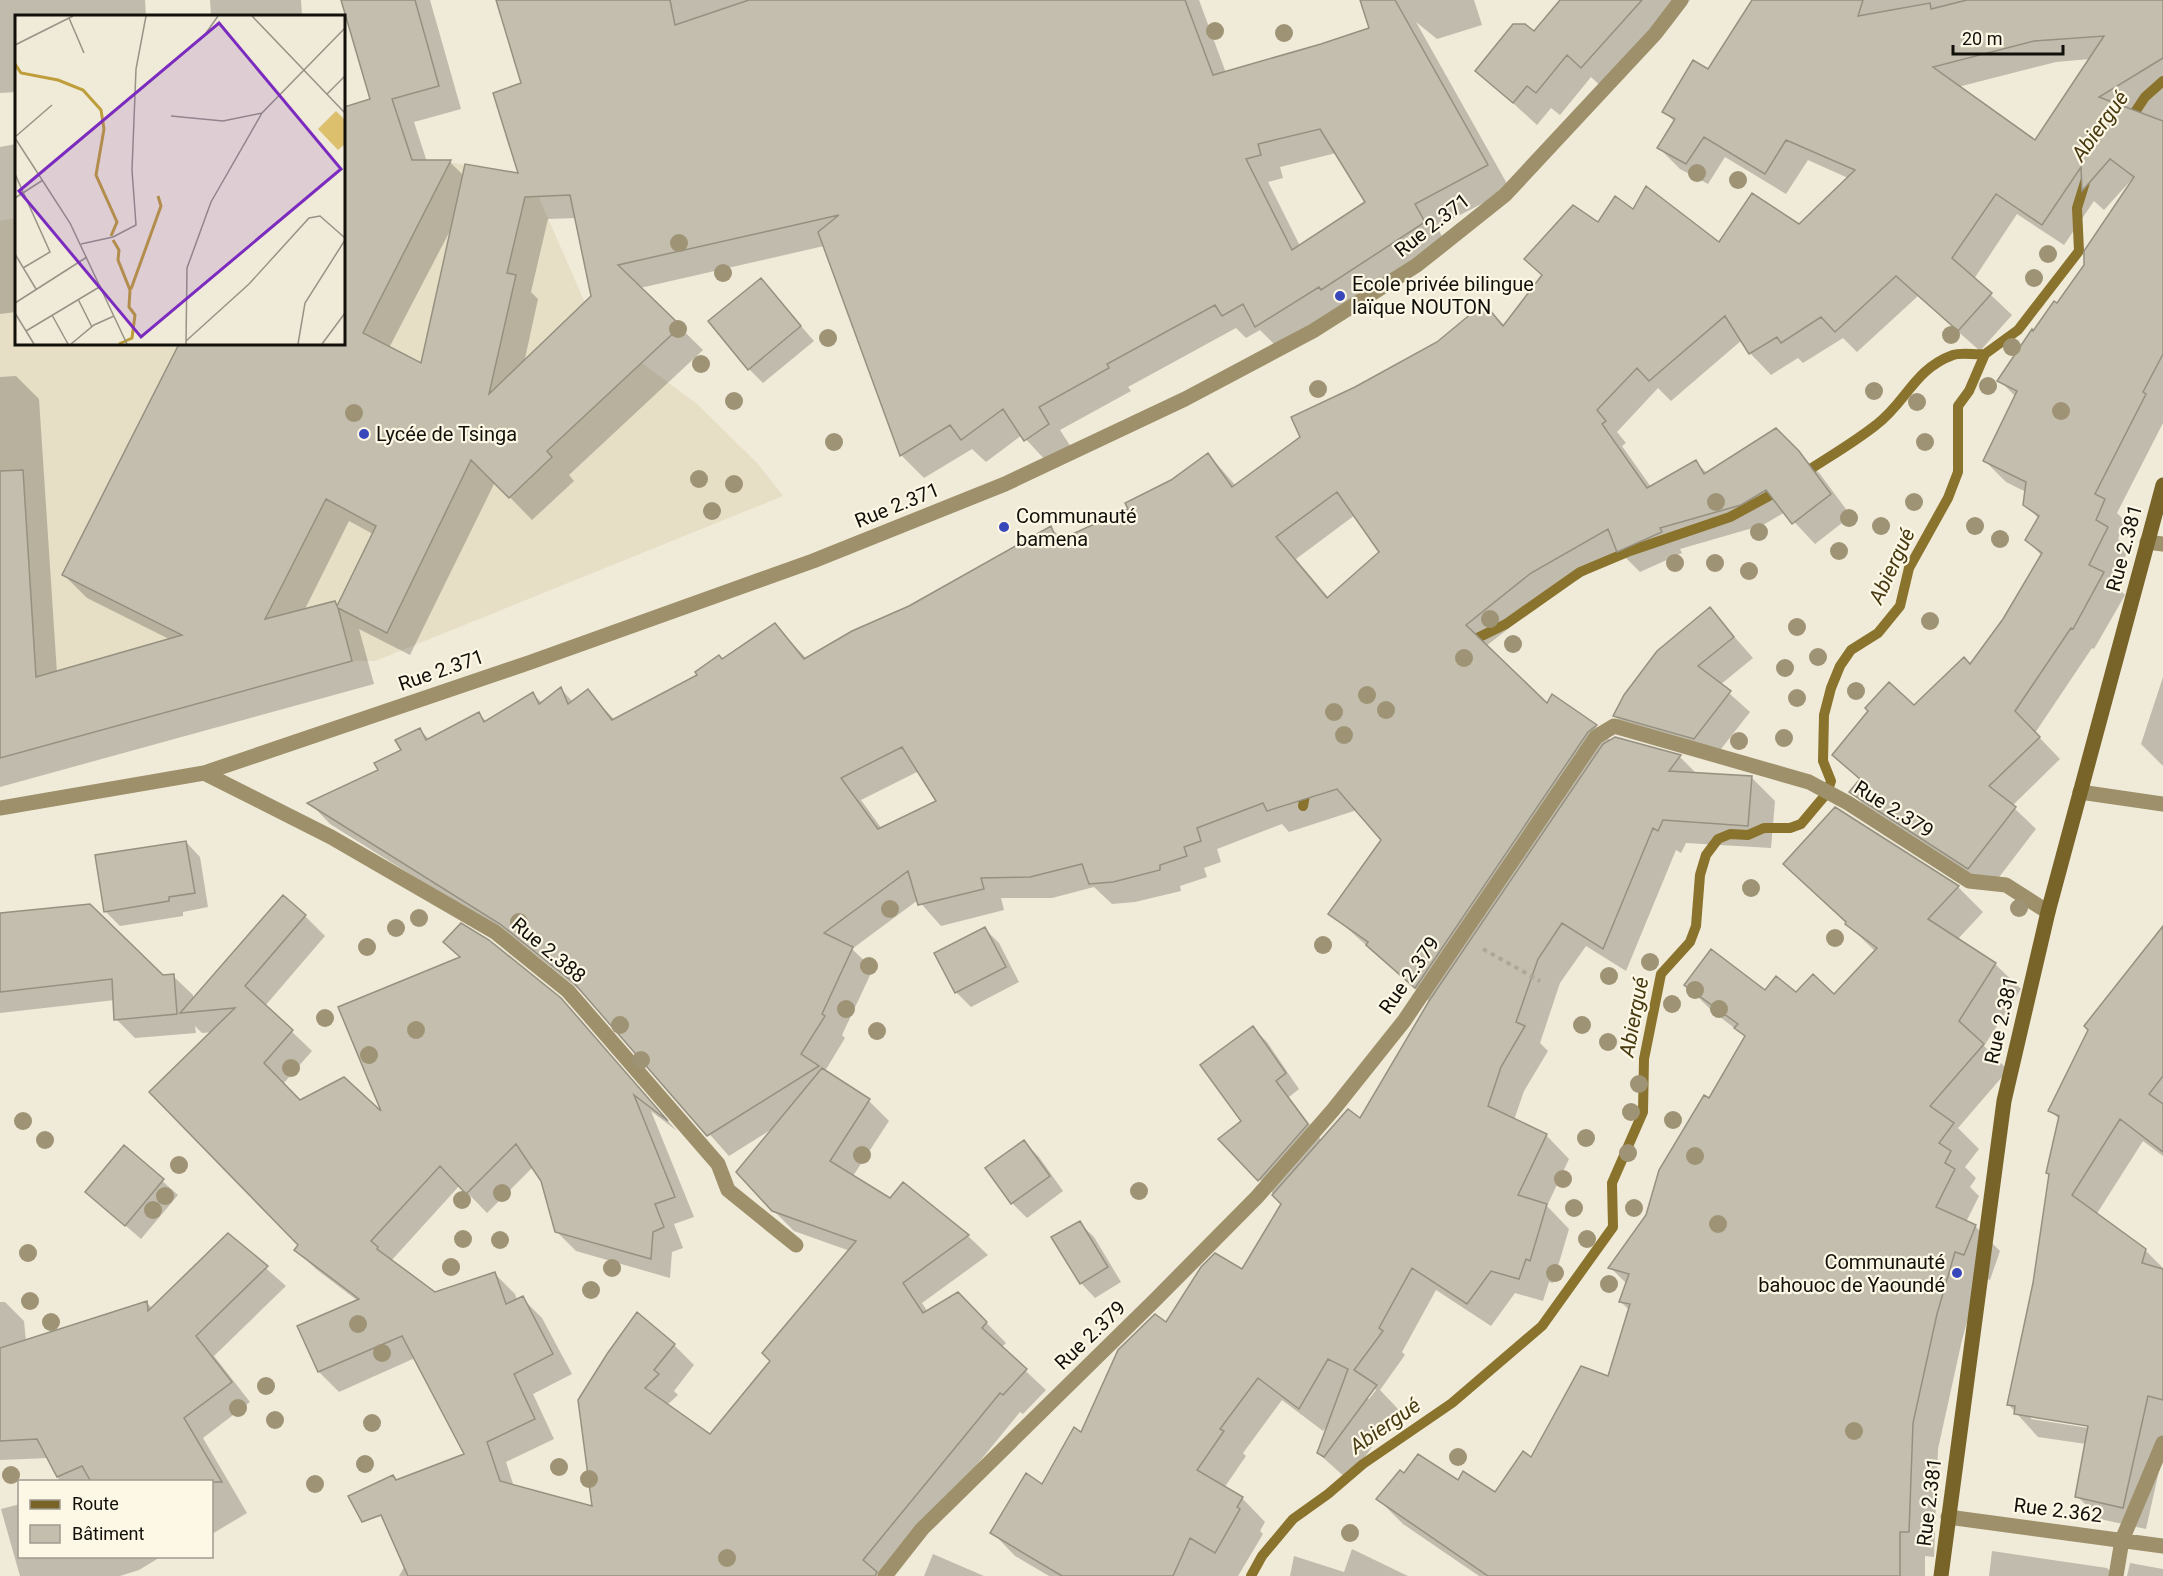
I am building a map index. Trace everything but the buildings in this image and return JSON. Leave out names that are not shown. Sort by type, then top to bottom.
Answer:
[{"type":"street","name":"Rue 2.371","points":[[0,808],[204,773],[520,666],[813,561],[1005,484],[1185,399],[1312,331],[1417,265],[1505,195],[1655,34],[1681,0]]},
{"type":"street","name":"Rue 2.381","points":[[1941,1576],[2004,1101],[2048,912],[2163,485]]},
{"type":"street","points":[[2147,542],[2163,544]]},
{"type":"street","name":"Rue 2.379","points":[[885,1576],[922,1529],[1257,1197],[1334,1110],[1404,1021],[1596,737],[1614,726],[1809,782],[1848,803],[1969,881],[2006,885],[2048,912]]},
{"type":"street","name":"Rue 2.388","points":[[204,773],[330,837],[495,932],[568,991],[718,1164],[728,1190],[796,1245]]},
{"type":"street","points":[[2080,792],[2163,804]]},
{"type":"street","points":[[2116,1576],[2122,1540],[2163,1443]]},
{"type":"street","name":"Rue 2.362","points":[[1948,1517],[2163,1546]]},
{"type":"path","points":[[1461,936],[1540,981]]},
{"type":"shaded area","name":"Lycée de Tsinga","points":[[345,160],[439,160],[530,177],[585,303],[642,363],[697,404],[758,464],[783,496],[375,661],[352,661],[0,758],[0,221],[15,218],[15,345],[345,345]]},
{"type":"waterway","name":"Abiergué","points":[[2129,121],[2145,97],[2163,81]]},
{"type":"waterway","name":"Abiergué","points":[[1251,1576],[1262,1556],[1293,1519],[1328,1494],[1363,1464],[1452,1403],[1542,1326],[1613,1227],[1612,1183],[1643,1112],[1644,1059],[1661,974],[1690,942],[1696,926],[1700,875],[1706,855],[1718,839],[1730,834],[1748,835],[1764,828],[1790,828],[1801,824],[1827,793],[1831,781],[1823,761],[1824,715],[1840,666],[1851,650],[1878,633],[1900,606],[1909,568],[1948,498],[1958,472],[1958,406],[1969,391],[1985,354],[2018,330],[2079,251],[2077,208],[2086,179]]},
{"type":"waterway","points":[[1800,476],[1876,425],[1895,407],[1919,378],[1940,361],[1956,354],[1985,354]]},
{"type":"waterway","points":[[1467,643],[1506,624],[1580,572],[1630,551],[1730,517],[1782,489]]},
{"type":"waterway","points":[[1303,806],[1307,785]]},
{"type":"place","name":"Ecole privée bilingue laïque NOUTON","points":[[1340,296]]},
{"type":"place","name":"Lycée de Tsinga","points":[[364,434]]},
{"type":"place","name":"Communauté bamena","points":[[1004,527]]},
{"type":"place","name":"Communauté bahouoc de Yaoundé","points":[[1957,1273]]}]
